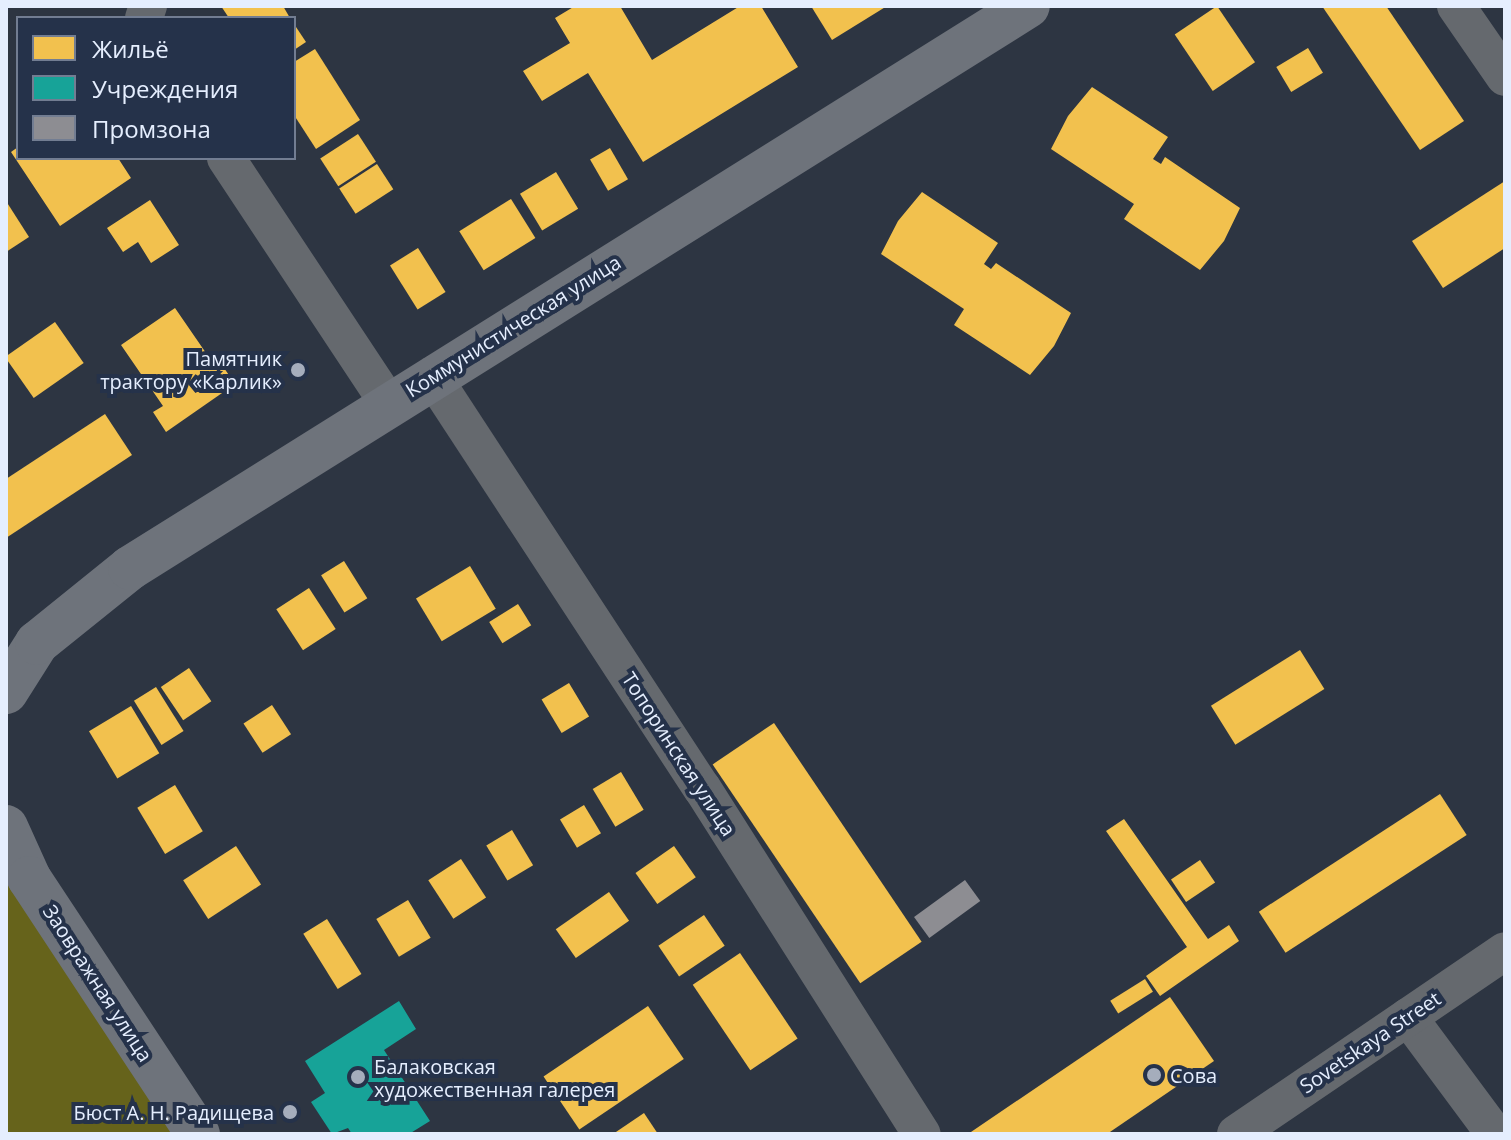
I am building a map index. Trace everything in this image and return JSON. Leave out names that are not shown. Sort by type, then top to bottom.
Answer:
[{"type":"main road","name":"Коммунистическая улица","points":[[11,681],[37,643],[130,568],[432,376],[1028,6]]},
{"type":"main road","name":"Заовражная улица","points":[[6,827],[29,878],[198,1134]]},
{"type":"street","points":[[1456,6],[1505,77]]},
{"type":"street","points":[[227,160],[389,404]]},
{"type":"street","name":"Топоринская улица","points":[[432,376],[694,775],[922,1134]]},
{"type":"street","name":"Sovetskaya Street","points":[[1236,1134],[1505,951]]},
{"type":"street","points":[[1408,1017],[1495,1134]]},
{"type":"shaded area","points":[[6,880],[173,1134],[6,1134]]},
{"type":"building: Жильё","points":[[221,6],[283,6],[289,16],[228,16]]},
{"type":"building: Жильё","points":[[575,6],[620,6],[652,60],[740,6],[761,6],[798,67],[643,162],[588,73],[542,101],[523,71],[570,43],[555,18]]},
{"type":"building: Жильё","points":[[811,6],[887,6],[832,40]]},
{"type":"building: Жильё","points":[[1217,6],[1255,62],[1213,91],[1175,35]]},
{"type":"building: Жильё","points":[[1322,6],[1386,6],[1464,121],[1420,150]]},
{"type":"building: Жильё","points":[[296,27],[306,42],[296,49]]},
{"type":"building: Жильё","points":[[1308,48],[1323,73],[1291,92],[1276,67]]},
{"type":"building: Жильё","points":[[315,49],[360,120],[316,149],[296,118],[296,61]]},
{"type":"building: Жильё","points":[[1092,87],[1168,137],[1153,159],[1161,164],[1165,157],[1240,208],[1224,241],[1200,270],[1124,219],[1134,204],[1051,149],[1068,116]]},
{"type":"building: Жильё","points":[[358,134],[376,162],[338,186],[320,159]]},
{"type":"building: Жильё","points":[[610,148],[628,179],[608,191],[590,160]]},
{"type":"building: Жильё","points":[[16,160],[119,160],[131,178],[60,226]]},
{"type":"building: Жильё","points":[[377,164],[393,189],[356,214],[339,189]]},
{"type":"building: Жильё","points":[[556,172],[578,209],[542,230],[520,194]]},
{"type":"building: Жильё","points":[[1505,181],[1505,248],[1443,288],[1412,241]]},
{"type":"building: Жильё","points":[[922,192],[998,243],[984,264],[991,269],[996,263],[1071,313],[1054,346],[1030,375],[954,325],[964,309],[881,254],[898,221]]},
{"type":"building: Жильё","points":[[511,199],[535,238],[484,270],[459,231]]},
{"type":"building: Жильё","points":[[150,200],[179,245],[151,263],[138,242],[123,252],[107,228]]},
{"type":"building: Жильё","points":[[6,201],[29,237],[6,252]]},
{"type":"building: Жильё","points":[[418,248],[446,292],[418,310],[390,265]]},
{"type":"building: Жильё","points":[[175,308],[217,369],[222,365],[235,384],[166,432],[153,412],[163,406],[121,345]]},
{"type":"building: Жильё","points":[[55,322],[84,363],[34,398],[6,356]]},
{"type":"building: Жильё","points":[[105,414],[132,455],[6,538],[6,479]]},
{"type":"building: Жильё","points":[[344,561],[367,598],[344,613],[321,575]]},
{"type":"building: Жильё","points":[[470,566],[496,609],[442,641],[416,598]]},
{"type":"building: Жильё","points":[[309,588],[336,629],[303,650],[276,609]]},
{"type":"building: Жильё","points":[[518,604],[531,625],[502,643],[489,622]]},
{"type":"building: Жильё","points":[[1300,650],[1324,689],[1235,745],[1211,706]]},
{"type":"building: Жильё","points":[[189,668],[211,701],[183,720],[161,687]]},
{"type":"building: Жильё","points":[[569,683],[589,716],[562,733],[542,699]]},
{"type":"building: Жильё","points":[[156,687],[184,731],[162,745],[134,701]]},
{"type":"building: Жильё","points":[[272,705],[291,734],[263,753],[243,724]]},
{"type":"building: Жильё","points":[[131,706],[159,753],[117,778],[89,731]]},
{"type":"building: Жильё","points":[[774,723],[922,942],[860,983],[713,764]]},
{"type":"building: Жильё","points":[[621,772],[644,810],[615,827],[593,789]]},
{"type":"building: Жильё","points":[[175,785],[203,831],[165,854],[137,808]]},
{"type":"building: Жильё","points":[[1440,794],[1467,835],[1286,953],[1259,912]]},
{"type":"building: Жильё","points":[[584,805],[601,833],[577,848],[560,819]]},
{"type":"building: Жильё","points":[[1124,819],[1208,939],[1229,925],[1239,941],[1160,996],[1146,976],[1187,947],[1106,831]]},
{"type":"building: Жильё","points":[[512,830],[533,865],[507,881],[486,845]]},
{"type":"building: Жильё","points":[[236,846],[261,885],[208,919],[183,880]]},
{"type":"building: Жильё","points":[[674,846],[696,877],[657,904],[635,873]]},
{"type":"building: Жильё","points":[[461,859],[486,898],[453,919],[428,880]]},
{"type":"building: Жильё","points":[[1200,860],[1215,882],[1186,902],[1171,880]]},
{"type":"building: Жильё","points":[[609,892],[629,921],[576,958],[556,929]]},
{"type":"building: Жильё","points":[[408,900],[431,938],[399,957],[376,919]]},
{"type":"building: Жильё","points":[[704,915],[725,946],[679,976],[658,946]]},
{"type":"building: Жильё","points":[[327,919],[361,974],[338,989],[303,934]]},
{"type":"building: Жильё","points":[[740,953],[798,1038],[750,1070],[693,985]]},
{"type":"building: Жильё","points":[[1145,979],[1153,992],[1118,1013],[1110,1001]]},
{"type":"building: Жильё","points":[[1170,997],[1214,1061],[1107,1134],[968,1134]]},
{"type":"building: Жильё","points":[[648,1006],[684,1059],[579,1130],[544,1076]]},
{"type":"building: Жильё","points":[[644,1113],[658,1134],[613,1134]]},
{"type":"building: Учреждения","name":"Балаковская художественная галерея","points":[[399,1001],[416,1029],[384,1050],[430,1121],[409,1134],[352,1134],[348,1128],[332,1134],[311,1102],[325,1093],[305,1061]]},
{"type":"building: Промзона","points":[[965,880],[980,901],[929,938],[914,917]]},
{"type":"place","name":"Памятник трактору «Карлик»","points":[[298,370]]},
{"type":"place","name":"Сова","points":[[1154,1075]]},
{"type":"place","name":"Балаковская художественная галерея","points":[[358,1077]]},
{"type":"place","name":"Бюст А. Н. Радищева","points":[[290,1112]]}]
